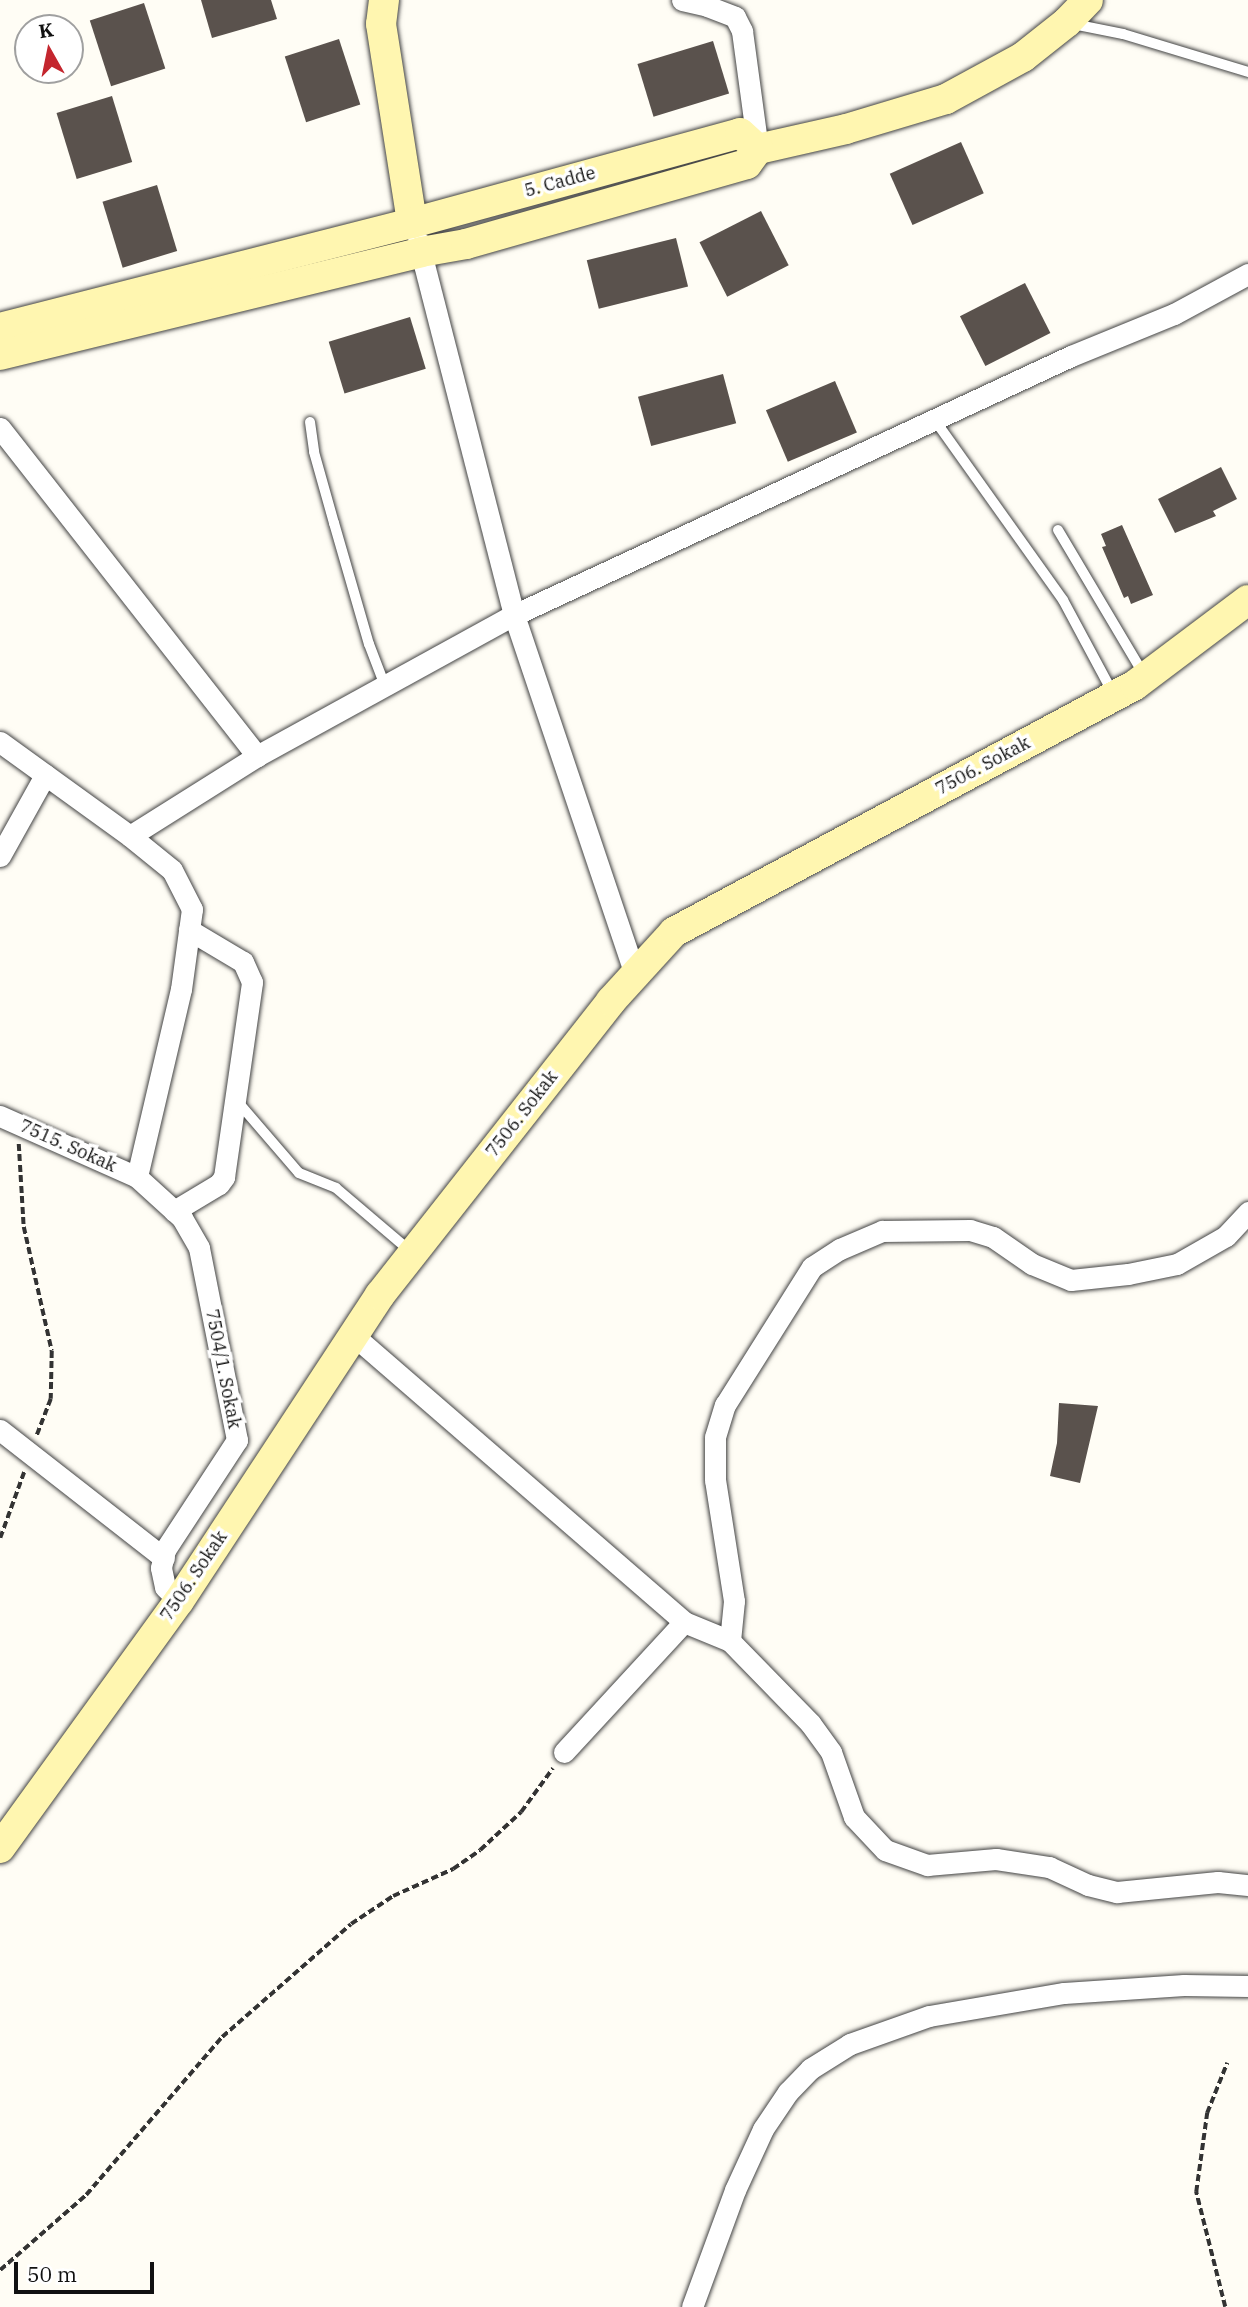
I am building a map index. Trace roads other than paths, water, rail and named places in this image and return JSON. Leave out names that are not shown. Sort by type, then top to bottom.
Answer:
[{"type":"street","points":[[384,0],[381,24],[412,223],[514,615],[635,974]]},
{"type":"street","points":[[682,0],[708,6],[735,17],[742,32],[758,149]]},
{"type":"street","points":[[0,355],[421,252],[466,244],[747,164],[758,149],[846,129],[946,99],[1023,57],[1067,22],[1088,0]]},
{"type":"street","name":"5. Cadde","points":[[0,328],[412,223],[740,133],[758,149]]},
{"type":"street","points":[[130,836],[257,757],[514,615],[1071,356],[1174,314],[1248,274]]},
{"type":"street","points":[[0,312],[37,317]]},
{"type":"street","points":[[0,428],[257,757]]},
{"type":"street","name":"7506. Sokak","points":[[0,1848],[179,1601],[354,1335],[412,1254],[611,1001],[674,932],[1115,696],[1145,677],[1248,600]]},
{"type":"street","points":[[0,742],[130,836],[172,870],[192,909],[181,989],[137,1177]]},
{"type":"street","points":[[0,856],[45,775]]},
{"type":"street","points":[[174,1211],[219,1184],[224,1177],[252,982],[251,974],[234,955],[189,930]]},
{"type":"street","name":"7515. Sokak","points":[[10,1120],[137,1177]]},
{"type":"street","name":"7504/1. Sokak","points":[[137,1177],[174,1211],[199,1248],[237,1440],[165,1550],[164,1558]]},
{"type":"street","points":[[730,1642],[734,1601],[715,1480],[715,1437],[724,1405],[812,1267],[840,1249],[882,1231],[970,1230],[993,1237],[1032,1264],[1071,1280],[1128,1274],[1177,1264],[1226,1236],[1248,1212]]},
{"type":"street","points":[[354,1335],[684,1622],[730,1642],[817,1733],[831,1752],[854,1817],[885,1850],[927,1865],[996,1859],[1049,1867],[1088,1885],[1117,1892],[1219,1882],[1248,1885]]},
{"type":"street","points":[[0,1430],[164,1558],[161,1568],[165,1587],[179,1601]]},
{"type":"street","points":[[564,1752],[684,1622]]},
{"type":"street","points":[[692,2307],[735,2190],[764,2129],[788,2092],[810,2069],[850,2044],[929,2016],[1064,1993],[1184,1985],[1248,1986]]},
{"type":"lane","points":[[1067,22],[1123,34],[1248,72]]},
{"type":"lane","points":[[934,419],[1063,600],[1115,696]]},
{"type":"lane","points":[[310,422],[314,452],[334,523],[369,644],[385,686]]},
{"type":"lane","points":[[1058,530],[1145,677]]},
{"type":"lane","points":[[235,1098],[299,1173],[336,1188],[412,1254]]}]
